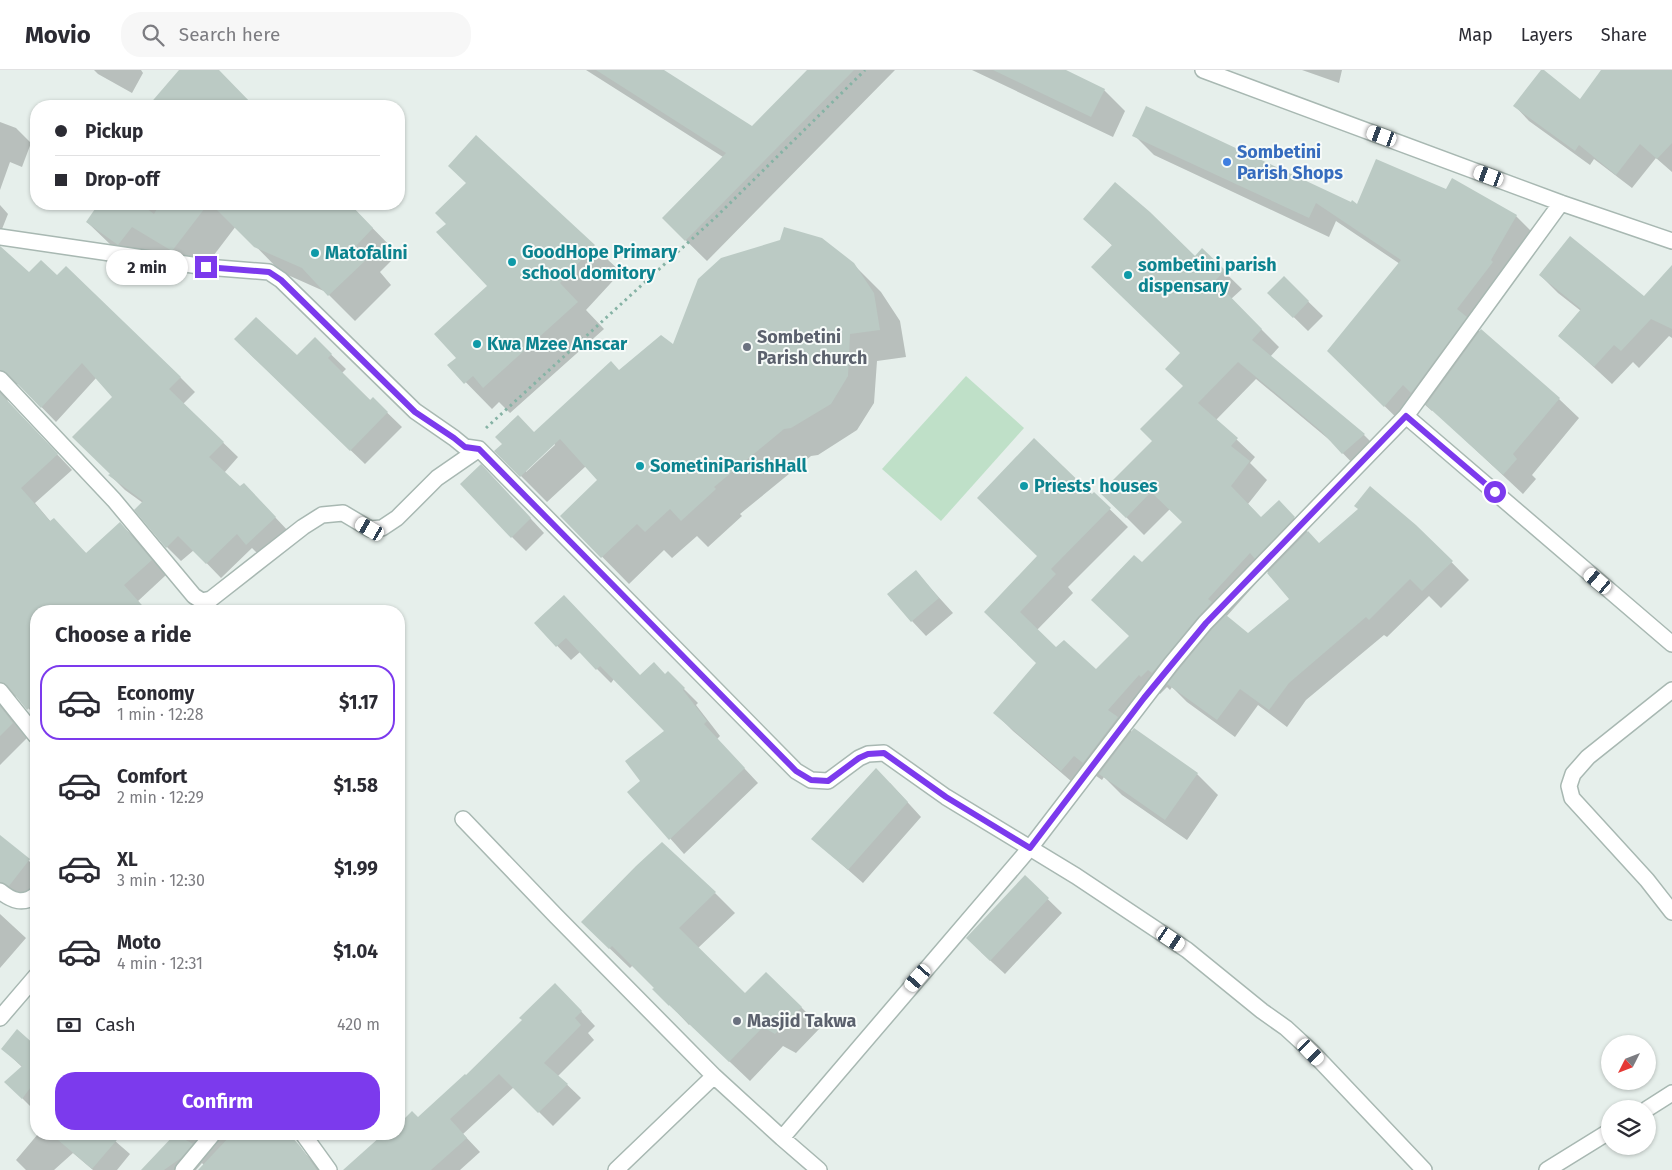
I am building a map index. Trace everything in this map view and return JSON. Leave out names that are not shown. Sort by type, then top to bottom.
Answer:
[{"type":"street","points":[[1203,70],[1560,203],[1669,234]]},
{"type":"street","points":[[782,1138],[1030,848],[1144,698],[1206,623],[1406,416],[1560,203]]},
{"type":"street","points":[[0,237],[206,267],[269,272],[281,280],[415,412],[472,448],[796,771],[811,780],[828,781],[864,756],[884,753],[946,797],[1076,876],[1186,950],[1286,1028],[1424,1170]]},
{"type":"street","points":[[0,379],[114,500],[194,596],[205,605]]},
{"type":"street","points":[[1406,416],[1672,644]]},
{"type":"street","points":[[207,605],[211,599],[303,527],[322,515],[343,513],[370,529],[382,528],[397,518],[437,478],[472,448]]},
{"type":"street","points":[[1672,690],[1588,758],[1572,774],[1569,786],[1572,798],[1647,880],[1672,912]]},
{"type":"street","points":[[0,691],[30,728]]},
{"type":"street","points":[[463,819],[714,1076],[819,1170]]},
{"type":"street","points":[[0,891],[9,898],[22,902],[30,900]]},
{"type":"street","points":[[0,1018],[30,983]]},
{"type":"street","points":[[616,1170],[714,1076]]},
{"type":"street","points":[[1656,1103],[1672,1093]]},
{"type":"street","points":[[1547,1170],[1601,1137]]},
{"type":"street","points":[[183,1170],[208,1140]]},
{"type":"street","points":[[307,1140],[329,1170]]},
{"type":"path","points":[[472,448],[697,234],[865,70]]},
{"type":"green space","points":[[966,376],[1024,428],[941,521],[882,469]]},
{"type":"building","points":[[179,70],[219,70],[248,100],[153,100]]},
{"type":"building","points":[[596,70],[664,70],[752,126],[807,70],[854,70],[685,241],[662,218],[726,153]]},
{"type":"building","points":[[993,70],[1066,70],[1105,89],[1091,117]]},
{"type":"building","points":[[1541,70],[1544,70],[1580,99],[1601,70],[1672,70],[1672,143],[1657,159],[1640,144],[1616,175],[1579,145],[1575,151],[1513,106]]},
{"type":"building","points":[[1146,106],[1351,202],[1352,200],[1357,204],[1376,159],[1446,189],[1452,178],[1517,215],[1491,260],[1493,262],[1457,309],[1467,317],[1411,393],[1403,385],[1384,407],[1327,351],[1401,260],[1316,203],[1309,218],[1132,136]]},
{"type":"building","points":[[476,135],[595,245],[560,283],[578,302],[483,388],[473,376],[464,384],[447,365],[456,358],[434,334],[487,286],[436,232],[446,224],[435,213],[466,183],[448,166]]},
{"type":"building","points":[[1115,182],[1150,212],[1195,256],[1202,248],[1225,270],[1215,281],[1262,329],[1252,340],[1365,434],[1342,454],[1321,431],[1238,362],[1198,403],[1238,438],[1231,446],[1250,461],[1231,486],[1261,517],[1279,500],[1295,517],[1255,559],[1250,553],[1208,599],[1212,602],[1152,673],[1148,670],[1141,677],[1139,675],[1108,710],[1118,717],[1083,763],[1074,756],[1061,771],[993,713],[1036,663],[984,612],[1037,556],[977,498],[1034,438],[1092,494],[1094,492],[1111,508],[1051,569],[1056,574],[1020,612],[1056,647],[1064,640],[1096,669],[1129,636],[1091,600],[1134,555],[1142,562],[1182,522],[1151,492],[1126,518],[1100,493],[1152,441],[1140,429],[1183,386],[1165,369],[1180,353],[1091,267],[1112,245],[1083,219]]},
{"type":"building","points":[[94,210],[149,210],[154,214],[156,210],[203,210],[172,251],[132,227],[118,245],[86,222]]},
{"type":"building","name":"Matofalini","points":[[217,210],[356,210],[373,228],[356,246],[367,259],[328,296],[302,268],[254,247]]},
{"type":"building","points":[[784,227],[822,238],[854,263],[874,293],[880,330],[850,334],[848,376],[831,404],[791,428],[784,429],[714,487],[716,489],[681,521],[670,509],[645,532],[637,524],[601,558],[560,516],[597,480],[560,439],[520,477],[494,451],[502,444],[495,437],[518,415],[534,432],[611,361],[619,370],[661,335],[673,344],[698,279],[721,258],[780,240]]},
{"type":"building","points":[[1570,236],[1644,296],[1672,265],[1672,329],[1651,319],[1621,351],[1614,345],[1594,367],[1558,336],[1581,309],[1539,275]]},
{"type":"building","points":[[0,246],[29,272],[41,260],[57,275],[66,266],[181,377],[169,389],[224,442],[209,457],[240,486],[244,483],[276,517],[246,545],[237,534],[206,564],[178,536],[166,548],[134,510],[143,501],[108,475],[110,474],[72,437],[112,397],[82,363],[41,408],[7,373],[0,370]]},
{"type":"building","points":[[1284,276],[1309,301],[1293,318],[1267,293]]},
{"type":"building","points":[[256,317],[297,355],[315,337],[332,354],[328,358],[370,400],[373,397],[388,412],[350,451],[234,339]]},
{"type":"building","points":[[1481,329],[1560,398],[1513,454],[1517,459],[1503,475],[1426,405]]},
{"type":"building","points":[[0,393],[58,454],[21,488],[50,521],[54,518],[86,553],[120,522],[152,560],[124,585],[142,605],[30,605],[30,707],[27,710],[7,685],[0,682]]},
{"type":"building","points":[[481,464],[531,518],[511,538],[460,484]]},
{"type":"building","points":[[1370,486],[1416,525],[1453,561],[1422,591],[1410,579],[1369,620],[1366,617],[1289,683],[1269,710],[1240,689],[1217,720],[1167,684],[1212,629],[1226,615],[1248,633],[1289,599],[1267,573],[1308,531],[1319,543],[1358,509],[1354,506]]},
{"type":"building","points":[[916,570],[939,598],[911,622],[887,594]]},
{"type":"building","points":[[564,595],[640,675],[654,662],[665,674],[668,671],[685,688],[683,690],[707,721],[704,724],[745,768],[669,840],[627,792],[640,781],[625,761],[664,731],[600,666],[596,670],[566,638],[556,647],[534,623]]},
{"type":"building","points":[[0,706],[13,723],[0,736]]},
{"type":"building","points":[[1134,728],[1198,773],[1165,820],[1099,774]]},
{"type":"building","points":[[876,768],[908,802],[848,870],[811,839]]},
{"type":"building","points":[[0,835],[30,859],[9,886],[0,882]]},
{"type":"building","points":[[662,842],[716,892],[679,928],[745,993],[766,972],[802,1007],[775,1034],[763,1027],[729,1062],[669,1006],[652,989],[654,988],[612,946],[609,949],[581,922]]},
{"type":"building","points":[[1025,875],[1049,898],[990,961],[966,938]]},
{"type":"building","points":[[555,983],[582,1011],[575,1018],[581,1025],[544,1063],[568,1084],[538,1113],[499,1074],[450,1119],[467,1138],[431,1170],[343,1170],[377,1140],[405,1140],[405,1118],[412,1111],[418,1117],[466,1075],[522,1020],[519,1018]]},
{"type":"building","points":[[17,1029],[30,1041],[30,1088],[22,1099],[4,1082],[22,1066],[1,1049]]},
{"type":"building","points":[[58,1140],[117,1140],[92,1169]]},
{"type":"building","points":[[169,1140],[186,1140],[193,1144],[181,1158],[164,1170],[141,1170]]},
{"type":"building","points":[[226,1140],[294,1140],[317,1170],[198,1170]]},
{"type":"place","name":"Sombetini Parish Shops","points":[[1227,162]]},
{"type":"place","name":"Matofalini","points":[[315,253]]},
{"type":"place","name":"GoodHope Primary school domitory","points":[[512,262]]},
{"type":"place","name":"sombetini parish dispensary","points":[[1128,275]]},
{"type":"place","name":"Kwa Mzee Anscar","points":[[477,344]]},
{"type":"place","name":"Sombetini Parish church","points":[[747,347]]},
{"type":"place","name":"SometiniParishHall","points":[[640,466]]},
{"type":"place","name":"Priests' houses","points":[[1024,486]]},
{"type":"place","name":"Masjid Takwa","points":[[737,1021]]},
{"type":"route","points":[[206,267],[269,272],[281,280],[415,412],[465,447],[479,449],[796,771],[811,780],[828,781],[859,758],[868,754],[884,753],[946,797],[1030,848],[1170,664],[1206,623],[1406,416],[1495,492]]}]
